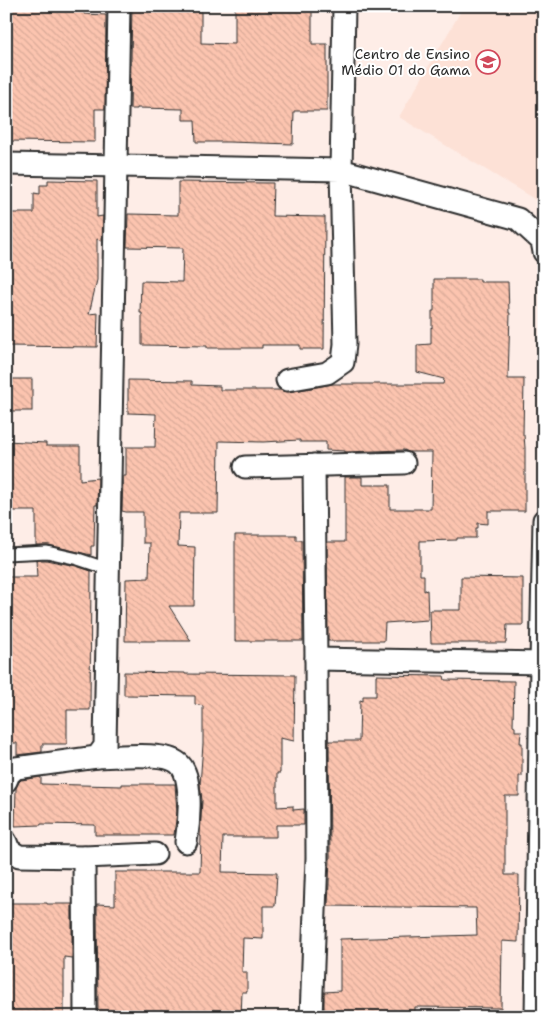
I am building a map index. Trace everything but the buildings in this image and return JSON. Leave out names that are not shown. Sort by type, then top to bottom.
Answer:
[{"type":"street","points":[[97,757],[104,746],[119,6]]},
{"type":"street","points":[[286,380],[327,373],[343,362],[346,344],[341,170],[344,6]]},
{"type":"street","points":[[6,164],[341,170],[518,219],[542,241],[544,252]]},
{"type":"street","points":[[245,466],[404,463]]},
{"type":"street","points":[[311,1017],[317,858],[314,465]]},
{"type":"street","points":[[536,1017],[544,520]]},
{"type":"street","points":[[316,658],[542,663]]},
{"type":"street","points":[[6,781],[9,774],[16,768],[97,757],[166,757],[179,763],[185,771],[188,787],[189,824],[186,842]]},
{"type":"street","points":[[6,842],[9,850],[19,856],[84,857],[155,854]]},
{"type":"street","points":[[84,857],[85,1017]]},
{"type":"lane","points":[[6,554],[47,552],[78,558],[108,569]]},
{"type":"shaded area","name":"Centro de Ensino Médio 01 do Gama","points":[[464,6],[544,6],[544,205],[399,117]]},
{"type":"place","name":"Centro de Ensino Médio 01 do Gama","points":[[488,62]]}]
